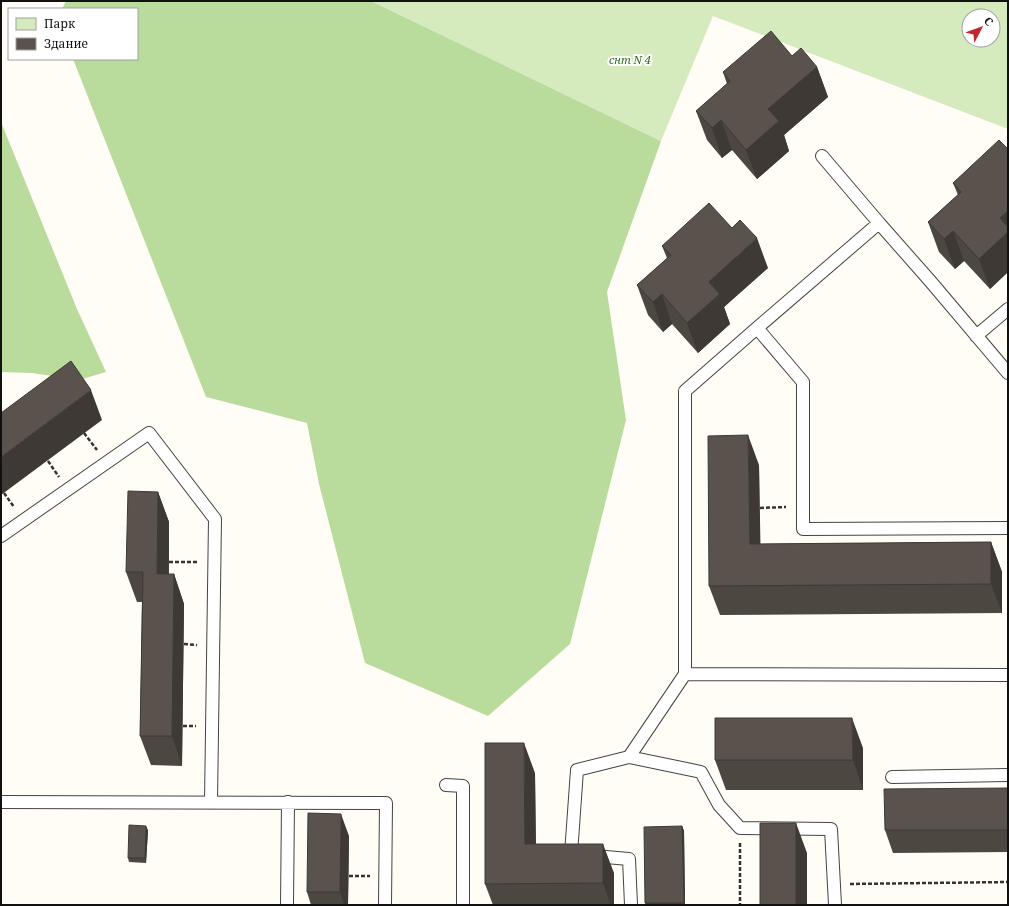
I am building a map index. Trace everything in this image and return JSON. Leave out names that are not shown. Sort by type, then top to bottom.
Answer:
[{"type":"lane","points":[[822,156],[1008,373]]},
{"type":"lane","points":[[628,757],[685,674],[685,391],[879,223]]},
{"type":"lane","points":[[976,336],[1008,309]]},
{"type":"lane","points":[[757,328],[803,382],[803,529],[1008,528]]},
{"type":"lane","points":[[1,536],[149,433],[215,519],[211,802]]},
{"type":"lane","points":[[685,674],[1008,675]]},
{"type":"lane","points":[[631,905],[629,859],[572,854],[577,770],[628,757],[701,772],[719,805],[740,828],[831,829],[834,905]]},
{"type":"lane","points":[[892,777],[1008,775]]},
{"type":"lane","points":[[446,785],[463,786],[463,905]]},
{"type":"lane","points":[[1,802],[386,803],[385,905]]},
{"type":"lane","points":[[287,905],[288,802]]},
{"type":"path","points":[[760,508],[803,507]]},
{"type":"path","points":[[169,562],[214,562]]},
{"type":"path","points":[[740,828],[740,905]]},
{"type":"path","points":[[834,884],[1008,882]]},
{"type":"green space","points":[[66,1],[371,1],[661,141],[607,292],[626,420],[570,644],[488,716],[365,663],[319,484],[307,423],[206,397],[73,60],[138,60],[138,8],[62,8]]},
{"type":"green space","name":"снт N 4","points":[[371,1],[1008,1],[1008,129],[713,16],[661,141]]},
{"type":"green space","points":[[1,122],[77,309],[106,372],[79,380],[32,373],[1,372]]},
{"type":"building","points":[[771,31],[792,56],[801,48],[817,67],[768,109],[779,121],[746,150],[721,120],[712,128],[696,111],[730,81],[723,72]]},
{"type":"building","points":[[999,140],[1008,149],[1008,211],[1000,218],[1008,227],[1008,232],[979,259],[953,231],[944,239],[928,222],[961,192],[953,183]]},
{"type":"building","points":[[709,203],[732,228],[740,220],[757,238],[709,282],[720,294],[687,323],[662,294],[653,302],[637,285],[671,255],[662,246]]},
{"type":"building","points":[[71,361],[91,390],[1,457],[1,413]]},
{"type":"building","points":[[748,435],[750,544],[991,542],[991,584],[709,586],[708,436]]},
{"type":"building","points":[[128,491],[158,492],[157,574],[174,574],[172,736],[140,736],[143,572],[126,572]]},
{"type":"building","points":[[715,718],[852,718],[853,760],[715,760]]},
{"type":"building","points":[[485,743],[524,743],[525,844],[603,844],[603,883],[485,884]]},
{"type":"building","points":[[1008,788],[1008,830],[885,830],[884,789]]},
{"type":"building","points":[[308,813],[341,814],[340,892],[307,892]]},
{"type":"building","points":[[760,823],[796,823],[796,905],[760,905]]},
{"type":"building","points":[[129,825],[146,826],[145,858],[128,858]]},
{"type":"building","points":[[682,826],[684,903],[645,903],[644,827]]}]
